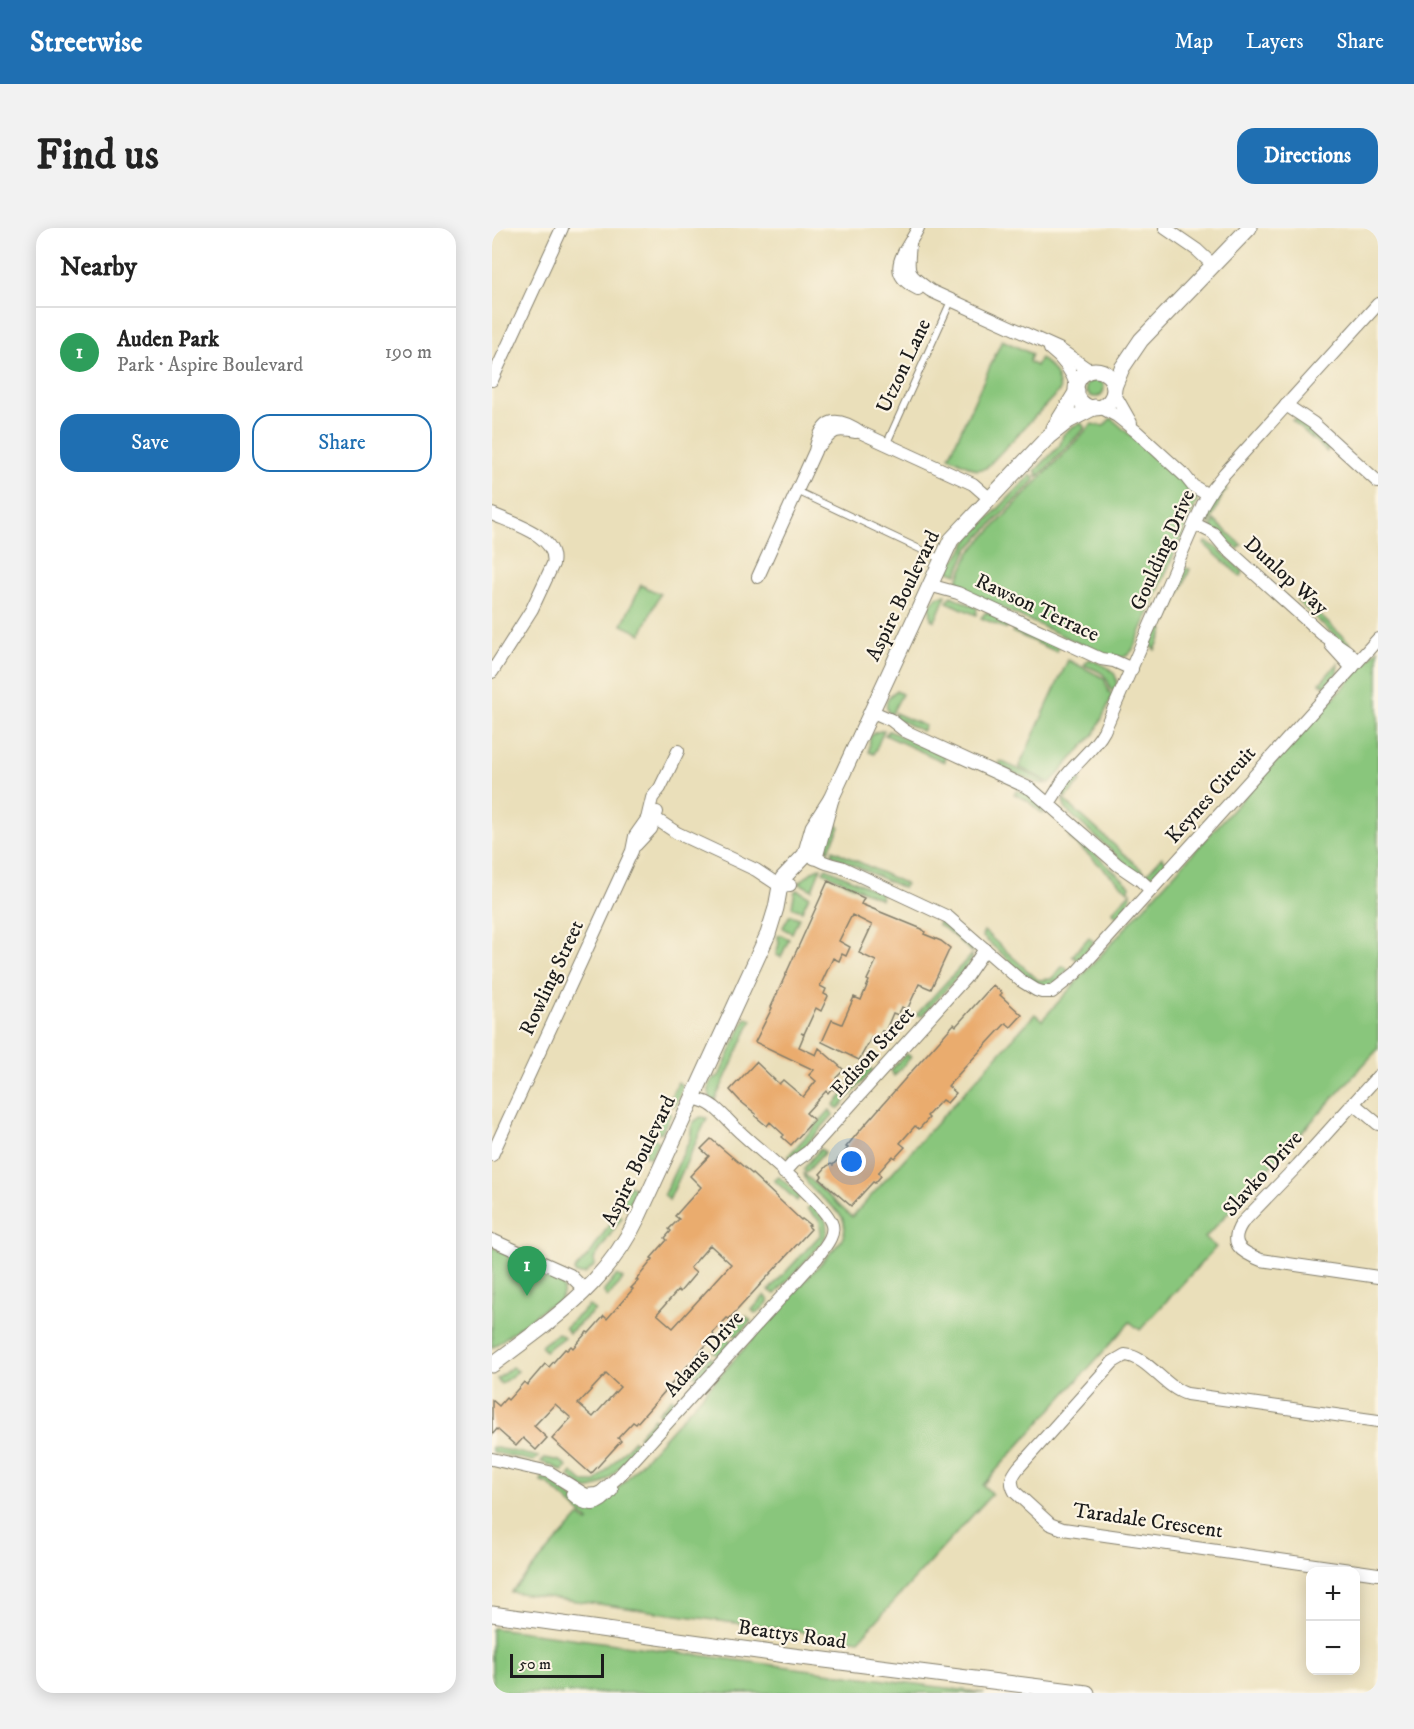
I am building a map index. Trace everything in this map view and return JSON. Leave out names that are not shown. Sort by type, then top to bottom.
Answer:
[{"type":"street","points":[[492,380],[562,228]]},
{"type":"street","points":[[918,228],[910,244],[908,269],[915,280],[951,301],[1059,349],[1086,368],[1109,376],[1124,414],[1137,432]]},
{"type":"street","points":[[1165,228],[1182,241],[1192,255],[1210,268]]},
{"type":"street","points":[[1097,407],[1109,402],[1122,368],[1142,340],[1248,228]]},
{"type":"street","name":"Goulding Drive","points":[[1045,800],[1058,792],[1064,779],[1101,738],[1210,492],[1378,304]]},
{"type":"street","points":[[1077,389],[1081,376],[1095,370],[1142,340]]},
{"type":"street","points":[[1045,344],[1060,358],[1071,374],[1078,396],[1085,404],[1117,416],[1185,476],[1210,492]]},
{"type":"street","name":"Aspire Boulevard","points":[[1049,436],[1077,389]]},
{"type":"street","points":[[1290,401],[1302,407],[1313,423],[1378,482]]},
{"type":"street","name":"Aspire Boulevard","points":[[492,1365],[582,1294],[606,1267],[631,1230],[770,930],[784,883],[803,859],[813,854],[813,827],[831,799],[941,559],[956,533],[1049,436],[1068,422],[1097,407]]},
{"type":"street","points":[[758,577],[815,451],[834,432],[846,430],[862,433],[957,477],[986,501]]},
{"type":"street","points":[[492,514],[542,538],[550,546],[554,559],[532,609],[492,672]]},
{"type":"street","name":"Dunlop Way","points":[[1193,528],[1213,533],[1224,546],[1322,634],[1341,657],[1355,664]]},
{"type":"street","name":"Rawson Terrace","points":[[931,581],[1101,659],[1113,662],[1131,673]]},
{"type":"street","name":"Keynes Circuit","points":[[813,854],[828,857],[841,867],[948,917],[1020,980],[1032,994],[1046,1000],[1056,997],[1378,639]]},
{"type":"street","points":[[870,714],[888,727],[905,731],[1026,786],[1118,865],[1134,886],[1148,893]]},
{"type":"street","name":"Rowling Street","points":[[492,1155],[632,850],[635,836],[652,821],[652,798],[660,788],[678,751]]},
{"type":"street","points":[[652,821],[784,883]]},
{"type":"street","name":"Edison Street","points":[[788,1176],[800,1168],[808,1152],[989,952]]},
{"type":"street","name":"Slavko Drive","points":[[1378,1076],[1242,1223],[1235,1234],[1238,1246],[1261,1260],[1378,1277]]},
{"type":"street","name":"Adams Drive","points":[[492,1459],[549,1472],[561,1479],[576,1498],[587,1504],[595,1504],[606,1498],[619,1476],[817,1258],[830,1239],[832,1227],[830,1219],[818,1203],[726,1120],[714,1106],[705,1102],[691,1102]]},
{"type":"street","points":[[1353,1103],[1378,1124]]},
{"type":"street","points":[[492,1240],[570,1275],[582,1294]]},
{"type":"street","name":"Taradale Crescent","points":[[1378,1421],[1187,1394],[1176,1390],[1136,1358],[1125,1355],[1113,1362],[1019,1467],[1011,1479],[1011,1486],[1050,1524],[1063,1529],[1378,1574]]},
{"type":"street","name":"Beattys Road","points":[[492,1614],[793,1656],[1087,1693]]},
{"type":"lane","name":"Utzon Lane","points":[[886,444],[951,301]]},
{"type":"lane","points":[[797,491],[941,559]]},
{"type":"green space","points":[[1002,340],[1032,354],[1029,362],[1036,366],[1040,358],[1045,361],[1054,372],[1060,390],[986,468],[977,470],[949,457]]},
{"type":"green space","points":[[1095,379],[1101,382],[1104,388],[1101,394],[1095,397],[1089,394],[1086,388],[1089,382]]},
{"type":"green space","points":[[1111,418],[1195,493],[1197,501],[1133,649],[1121,658],[1111,658],[956,587],[970,552],[1092,424],[1104,426]]},
{"type":"green space","points":[[1296,419],[1329,447],[1327,452],[1292,420]]},
{"type":"green space","points":[[1081,423],[1085,428],[1038,477],[1036,476],[1038,474],[1035,471],[1060,445],[1063,435]]},
{"type":"green space","points":[[1031,475],[1035,480],[967,550],[957,574],[947,570],[951,561],[957,558],[970,538]]},
{"type":"green space","points":[[1223,486],[1227,490],[1209,525],[1208,514],[1211,504]]},
{"type":"green space","points":[[1214,520],[1242,545],[1238,549],[1212,528]]},
{"type":"green space","points":[[1206,542],[1216,547],[1243,572],[1241,577],[1204,544]]},
{"type":"green space","points":[[1184,568],[1190,569],[1180,593],[1174,589]]},
{"type":"green space","points":[[641,585],[660,594],[641,634],[622,625]]},
{"type":"green space","points":[[946,595],[935,621],[931,619],[930,605],[937,597]]},
{"type":"green space","points":[[951,596],[977,608],[976,615],[947,602]]},
{"type":"green space","points":[[1171,597],[1177,599],[1166,623],[1162,617]]},
{"type":"green space","points":[[1300,597],[1351,644],[1347,646],[1344,644],[1297,601]]},
{"type":"green space","points":[[986,612],[1008,622],[1007,629],[981,618]]},
{"type":"green space","points":[[1016,626],[1059,645],[1057,652],[1012,632]]},
{"type":"green space","points":[[1158,626],[1164,630],[1155,650],[1150,645]]},
{"type":"green space","points":[[1378,649],[1378,1049],[1205,1238],[1216,1247],[1140,1330],[1130,1322],[983,1485],[992,1494],[859,1640],[511,1592],[580,1516],[587,1522],[589,1521],[548,1484],[541,1482],[542,1478],[552,1481],[577,1500],[606,1502],[841,1241],[845,1230],[843,1220],[838,1212],[807,1183],[804,1174],[852,1217],[1035,1014],[1042,1020]]},
{"type":"green space","points":[[1089,659],[1114,673],[1117,684],[1115,691],[1111,690],[1102,673],[1084,665]]},
{"type":"green space","points":[[1068,660],[1104,678],[1109,692],[1113,695],[1095,733],[1050,783],[1019,767]]},
{"type":"green space","points":[[1338,663],[1337,673],[1325,686],[1320,683]]},
{"type":"green space","points":[[896,691],[902,694],[891,715],[887,702]]},
{"type":"green space","points":[[895,713],[925,726],[922,731],[895,718]]},
{"type":"green space","points":[[884,730],[874,754],[869,752],[870,737]]},
{"type":"green space","points":[[889,731],[945,756],[944,762],[885,735]]},
{"type":"green space","points":[[1000,761],[1046,784],[1037,783],[999,766]]},
{"type":"green space","points":[[1076,777],[1081,781],[1065,798],[1062,793]]},
{"type":"green space","points":[[1017,790],[1030,795],[1046,809],[1043,814],[1028,801],[1014,794]]},
{"type":"green space","points":[[1062,798],[1144,872],[1140,875],[1133,870],[1066,810]]},
{"type":"green space","points":[[837,825],[840,827],[828,851],[826,845],[828,831]]},
{"type":"green space","points":[[1073,834],[1130,886],[1128,891],[1069,837]]},
{"type":"green space","points":[[833,850],[906,884],[903,888],[834,856],[832,855]]},
{"type":"green space","points":[[1162,857],[1166,862],[1153,875],[1145,876]]},
{"type":"green space","points":[[821,867],[812,890],[799,883],[813,871]]},
{"type":"green space","points":[[826,868],[881,893],[881,899],[823,872]]},
{"type":"green space","points":[[797,890],[809,896],[802,911],[792,906]]},
{"type":"green space","points":[[1131,892],[1128,905],[1116,916],[1112,912]]},
{"type":"green space","points":[[790,915],[799,918],[792,933],[783,927]]},
{"type":"green space","points":[[939,921],[946,923],[967,941],[973,953],[938,925]]},
{"type":"green space","points":[[984,931],[1038,980],[1051,979],[1063,966],[1067,971],[1052,984],[1043,985],[1033,982],[982,936]]},
{"type":"green space","points":[[778,936],[789,939],[781,957],[776,955]]},
{"type":"green space","points":[[1089,937],[1093,943],[1078,960],[1072,956]]},
{"type":"green space","points":[[971,955],[972,959],[968,965],[922,1016],[916,1015]]},
{"type":"green space","points":[[746,1018],[752,1020],[715,1100],[711,1100],[709,1084],[719,1076]]},
{"type":"green space","points":[[906,1054],[911,1057],[894,1076],[891,1070]]},
{"type":"green space","points":[[869,1067],[873,1070],[837,1108],[834,1105]]},
{"type":"green space","points":[[678,1082],[683,1086],[675,1105],[672,1106],[668,1104]]},
{"type":"green space","points":[[665,1110],[671,1114],[660,1133],[655,1131]]},
{"type":"green space","points":[[830,1110],[833,1115],[798,1154],[792,1158],[788,1156]]},
{"type":"green space","points":[[701,1117],[707,1118],[669,1200],[664,1194],[690,1139],[693,1124]]},
{"type":"green space","points":[[652,1137],[658,1141],[649,1157],[644,1155]]},
{"type":"green space","points":[[820,1149],[825,1152],[806,1173],[804,1169]]},
{"type":"green space","points":[[779,1177],[800,1196],[797,1201],[774,1180]]},
{"type":"green space","points":[[630,1185],[636,1189],[628,1207],[625,1208],[621,1206]]},
{"type":"green space","points":[[810,1206],[826,1221],[827,1232],[822,1243],[775,1294],[769,1290],[821,1234],[820,1221],[807,1209]]},
{"type":"green space","points":[[616,1214],[622,1217],[594,1259],[595,1265],[585,1274],[576,1274],[574,1271],[592,1251]]},
{"type":"green space","points":[[492,1247],[558,1278],[563,1292],[557,1303],[547,1306],[492,1348]]},
{"type":"green space","points":[[617,1275],[623,1279],[608,1297],[604,1291]]},
{"type":"green space","points":[[765,1295],[769,1301],[758,1313],[755,1313],[752,1310]]},
{"type":"green space","points":[[589,1306],[595,1310],[569,1333],[565,1327]]},
{"type":"green space","points":[[746,1316],[751,1321],[735,1336],[731,1332]]},
{"type":"green space","points":[[558,1333],[564,1337],[545,1351],[541,1346]]},
{"type":"green space","points":[[727,1337],[732,1342],[720,1355],[717,1355],[713,1352]]},
{"type":"green space","points":[[710,1357],[713,1362],[698,1378],[693,1374]]},
{"type":"green space","points":[[512,1367],[518,1371],[501,1384],[497,1379]]},
{"type":"green space","points":[[672,1398],[676,1404],[662,1417],[658,1413]]},
{"type":"green space","points":[[654,1418],[658,1424],[642,1439],[638,1436]]},
{"type":"green space","points":[[634,1440],[637,1446],[620,1467],[598,1486],[591,1489],[584,1488],[569,1476],[572,1472],[583,1482],[596,1482]]},
{"type":"green space","points":[[492,1447],[539,1457],[533,1461],[492,1452]]},
{"type":"green space","points":[[545,1458],[560,1461],[567,1467],[562,1471],[541,1462]]},
{"type":"green space","points":[[492,1628],[526,1632],[984,1693],[492,1693]]},
{"type":"building","points":[[828,881],[864,898],[861,904],[922,929],[924,934],[941,941],[950,948],[931,989],[919,984],[907,1010],[902,1007],[898,1015],[893,1013],[885,1032],[882,1031],[878,1039],[872,1037],[859,1060],[822,1042],[832,1020],[842,1024],[854,997],[861,1000],[876,961],[859,953],[872,925],[852,915],[839,941],[850,947],[846,956],[842,954],[839,961],[833,958],[820,986],[826,989],[824,994],[828,996],[821,1011],[816,1008],[804,1034],[801,1033],[804,1035],[799,1047],[816,1055],[819,1048],[844,1070],[836,1078],[841,1082],[834,1090],[832,1088],[828,1093],[826,1091],[806,1113],[814,1120],[791,1145],[770,1122],[767,1126],[730,1090],[756,1062],[779,1084],[783,1080],[803,1097],[816,1081],[809,1075],[814,1070],[755,1042]]},
{"type":"building","points":[[993,985],[1002,993],[1000,995],[1022,1015],[1011,1027],[1006,1023],[948,1086],[956,1093],[947,1103],[942,1100],[927,1116],[929,1118],[919,1129],[915,1126],[900,1143],[905,1147],[895,1158],[893,1156],[878,1173],[881,1176],[851,1206],[820,1179],[822,1176],[820,1174],[827,1166],[833,1165],[911,1072]]},
{"type":"building","points":[[711,1139],[801,1220],[810,1225],[808,1226],[811,1229],[729,1319],[727,1318],[713,1333],[714,1336],[636,1424],[633,1422],[618,1438],[621,1441],[591,1474],[552,1439],[571,1418],[555,1404],[534,1426],[547,1438],[536,1450],[523,1438],[516,1446],[497,1429],[492,1435],[492,1400],[499,1406],[506,1398],[508,1400],[524,1382],[527,1385],[545,1364],[549,1367],[565,1349],[571,1346],[573,1348],[604,1316],[607,1319],[633,1289],[631,1288],[638,1281],[636,1280],[653,1259],[651,1258],[667,1240],[665,1238],[671,1231],[669,1229],[679,1219],[675,1216],[701,1187],[690,1176],[709,1156],[701,1149]],"holes":[[[710,1245],[731,1264],[673,1328],[657,1314],[696,1273],[690,1268]],[[606,1374],[620,1387],[593,1417],[578,1404]]]},
{"type":"place","name":"Auden Park","points":[[527,1296]]}]
